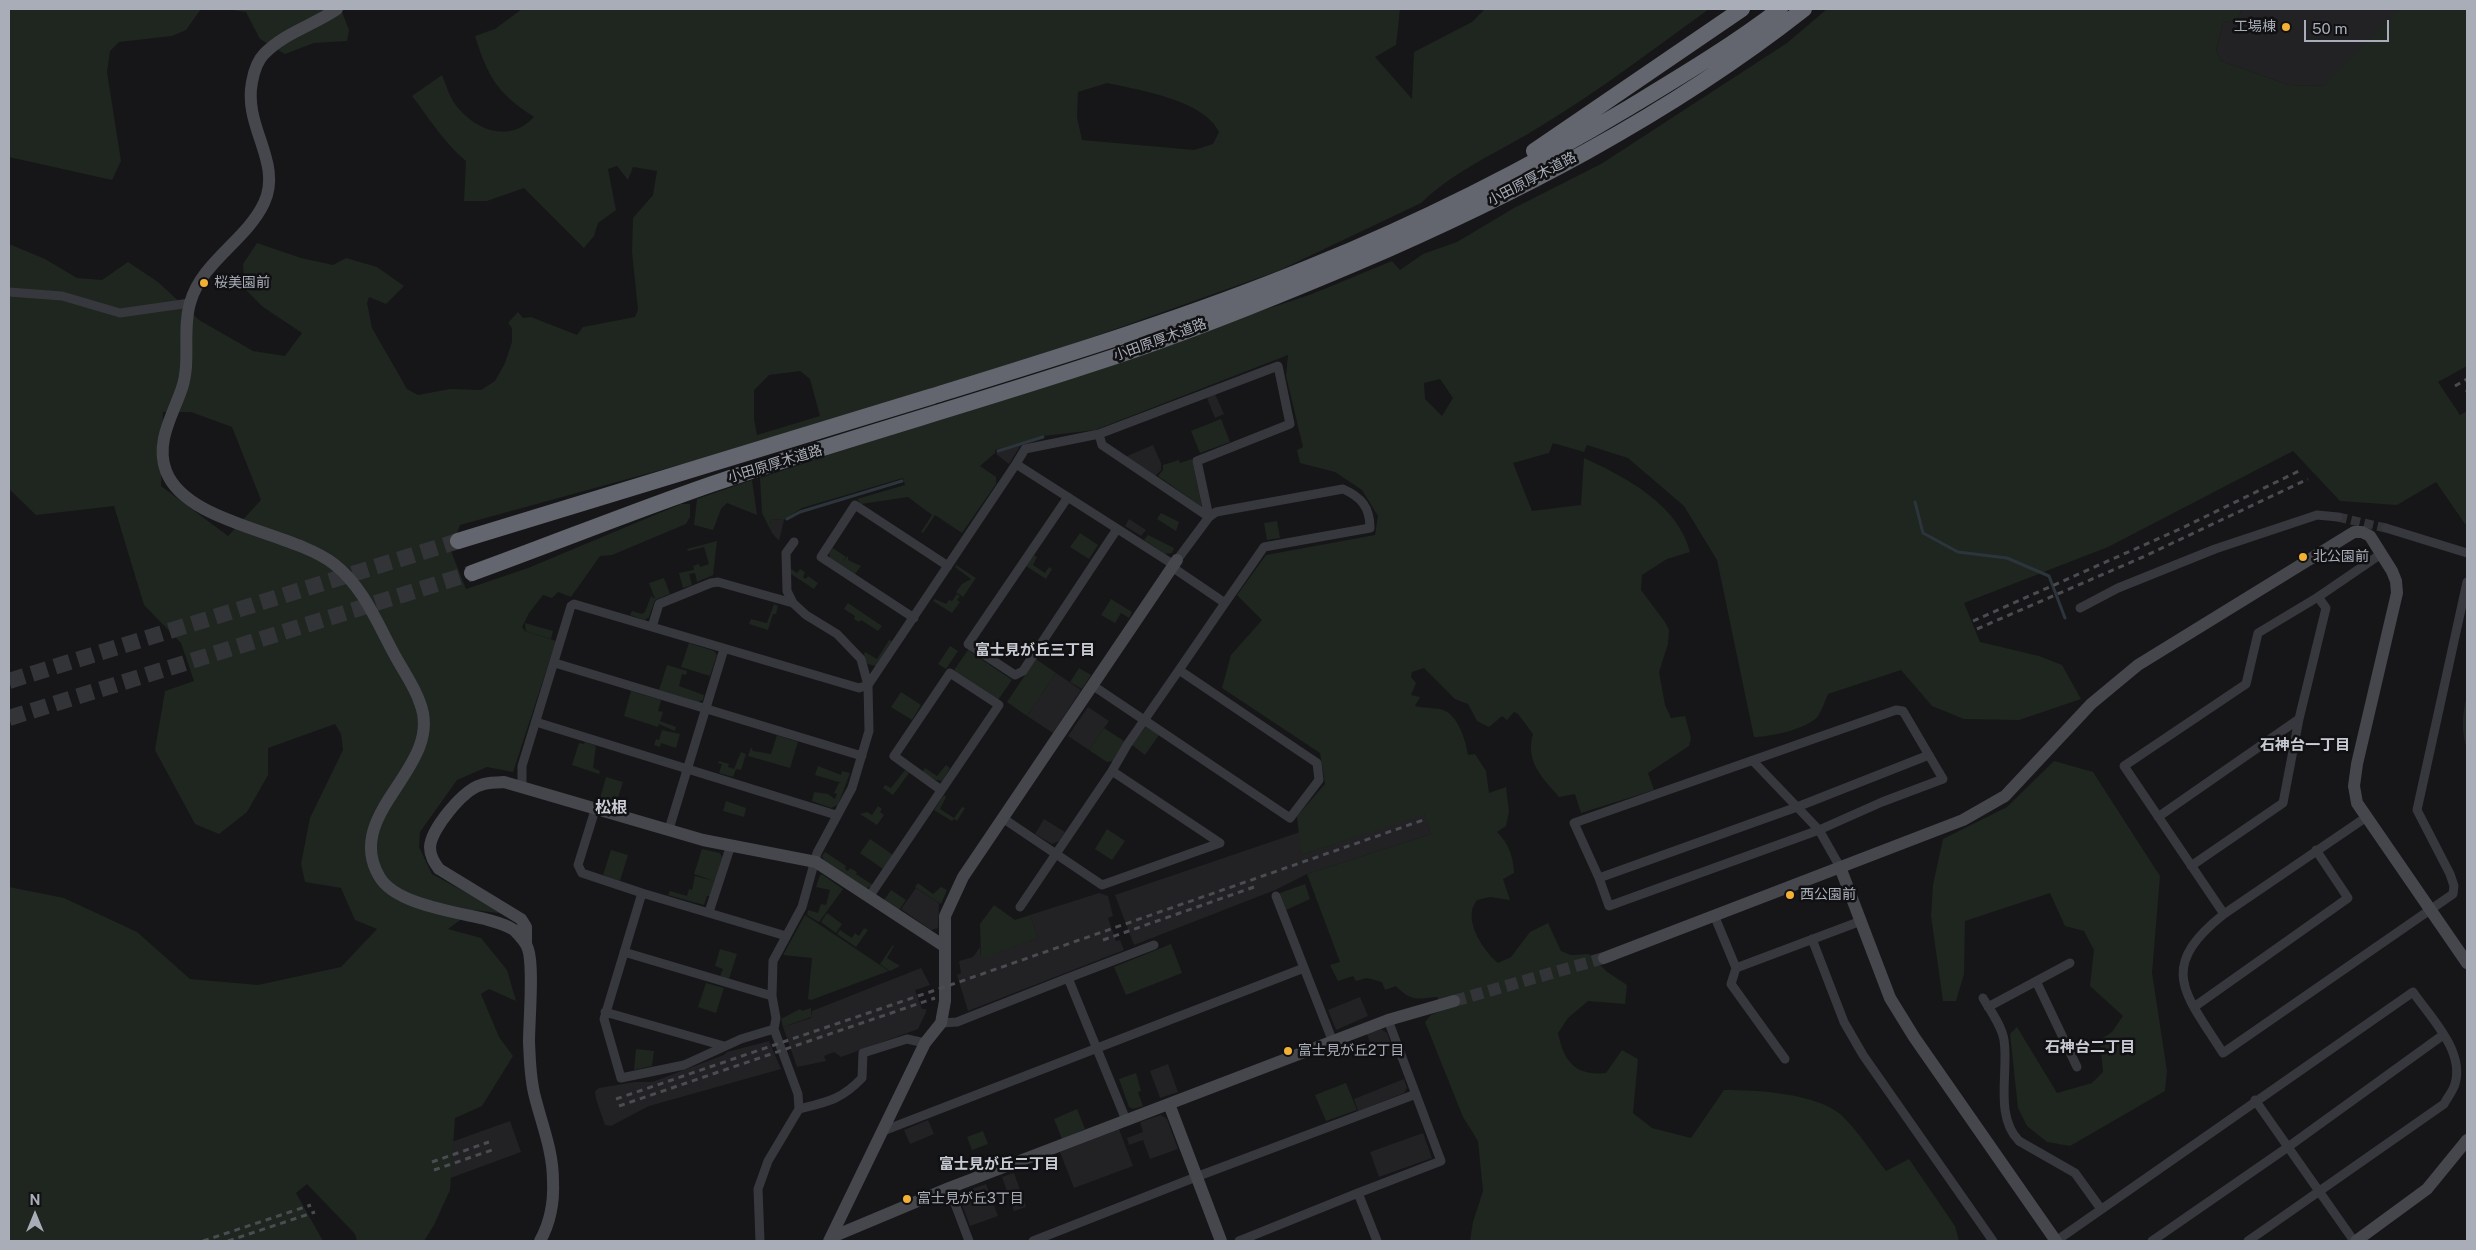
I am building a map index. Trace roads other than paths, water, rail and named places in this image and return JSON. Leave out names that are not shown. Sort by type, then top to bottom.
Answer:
[{"type":"highway","points":[[1462,200],[1742,9]]},
{"type":"highway","name":"小田原厚木道路","points":[[458,542],[710,466],[1111,340],[1307,269],[1462,200],[1587,132],[1653,93],[1754,28],[1780,9]]},
{"type":"highway","name":"小田原厚木道路","points":[[472,573],[712,484],[1098,362],[1258,305],[1401,243],[1501,196],[1614,135],[1707,78],[1804,9]]},
{"type":"street","points":[[337,9],[279,40],[261,56],[254,71],[250,106],[268,168],[267,196],[253,220],[207,269],[190,303],[186,329],[186,366],[182,389],[170,414],[165,435],[164,466],[169,477],[183,494],[204,509],[300,546],[332,562],[346,575],[361,594],[410,681],[424,717],[422,743],[380,815],[372,838],[372,852],[378,876],[387,887],[398,894],[430,905],[502,924],[514,930],[526,943]]},
{"type":"street","points":[[9,292],[62,296],[120,313],[190,303]]},
{"type":"street","points":[[522,787],[522,766],[571,606],[574,604],[859,688],[868,685],[1025,449],[1100,434],[1278,366],[1290,424],[1197,461],[1209,517]]},
{"type":"street","points":[[1100,434],[1102,446],[1209,517]]},
{"type":"street","points":[[1016,464],[1174,564],[1225,602]]},
{"type":"street","points":[[830,1239],[925,1043],[941,1023],[945,1001],[945,916],[952,898],[963,877],[1004,819],[1174,564],[1209,517],[1216,512],[1343,488],[1360,496],[1370,515],[1370,528],[1264,547],[1115,763],[1112,771],[1020,907]]},
{"type":"street","points":[[1068,497],[968,644],[1015,675],[1023,671],[1117,529]]},
{"type":"street","points":[[914,618],[821,557],[845,520],[855,505],[948,566]]},
{"type":"street","points":[[2080,608],[2118,588],[2216,549],[2317,515],[2338,517]]},
{"type":"street","points":[[2386,528],[2467,553]]},
{"type":"street","points":[[1604,958],[1714,914],[1963,820],[2005,796],[2091,704],[2138,666],[2354,532],[2362,532],[2370,536],[2381,554],[2396,581],[2397,593],[2354,786],[2357,803],[2365,818],[2467,963]]},
{"type":"street","points":[[760,1241],[758,1189],[768,1161],[799,1109],[798,1094],[774,1029],[776,1018],[772,996],[772,964],[802,907],[816,862],[817,852],[852,788],[869,731],[868,685],[861,659],[837,634],[806,615],[793,603],[787,591],[786,553],[794,542]]},
{"type":"street","points":[[2224,914],[2124,766],[2246,684],[2258,633],[2318,598],[2381,554]]},
{"type":"street","points":[[652,627],[659,604],[712,583],[718,582],[793,603]]},
{"type":"street","points":[[2365,818],[2204,929],[2184,962],[2185,993],[2222,1053],[2453,894],[2454,886],[2417,810],[2467,582]]},
{"type":"street","points":[[2191,866],[2283,803],[2299,719],[2326,608],[2318,598]]},
{"type":"street","points":[[669,830],[724,649]]},
{"type":"street","points":[[555,663],[862,756]]},
{"type":"street","points":[[1092,685],[1290,818],[1319,780],[1317,763],[1179,670]]},
{"type":"street","points":[[870,897],[999,705],[950,673],[894,756],[941,790]]},
{"type":"street","points":[[1896,710],[1903,710],[1943,779],[1882,802],[1819,830],[1609,906],[1599,878],[1574,823],[1754,762],[1896,710]]},
{"type":"street","points":[[2158,817],[2299,719]]},
{"type":"street","points":[[536,722],[836,815]]},
{"type":"street","points":[[1599,878],[1797,806],[1929,755]]},
{"type":"street","points":[[1754,762],[1819,830],[1840,867],[1890,998],[1935,1067],[2056,1241],[2255,1100],[2413,992],[2452,1048],[2457,1065],[2455,1084],[2444,1104],[2248,1241]]},
{"type":"street","points":[[1004,819],[1102,885],[1220,843],[1112,771]]},
{"type":"street","points":[[540,1241],[552,1204],[553,1170],[531,1079],[530,976],[526,927],[520,919],[439,869],[430,851],[438,826],[456,804],[473,788],[494,783],[522,787],[669,830],[816,862],[944,946]]},
{"type":"street","points":[[596,808],[578,865],[582,873],[786,936]]},
{"type":"street","points":[[709,912],[731,845]]},
{"type":"street","points":[[2194,1007],[2348,898],[2316,850]]},
{"type":"street","points":[[642,893],[604,1019],[621,1078],[684,1065],[724,1046],[774,1029]]},
{"type":"street","points":[[1276,896],[1333,1042]]},
{"type":"street","points":[[1714,914],[1736,968],[1731,984],[1785,1059]]},
{"type":"street","points":[[1736,968],[1861,922]]},
{"type":"street","points":[[1812,939],[1844,1022],[1863,1055],[1992,1241]]},
{"type":"street","points":[[941,1023],[957,1022],[1154,945]]},
{"type":"street","points":[[624,952],[772,996]]},
{"type":"street","points":[[2070,963],[2036,981],[1986,1002],[2004,1038],[2004,1103],[2012,1134],[2019,1141],[2076,1173],[2101,1209]]},
{"type":"street","points":[[883,1131],[1304,968]]},
{"type":"street","points":[[1068,978],[1126,1120]]},
{"type":"street","points":[[2036,981],[2077,1067]]},
{"type":"street","points":[[830,1239],[949,1188],[1388,1020],[1454,1001]]},
{"type":"street","points":[[605,1012],[724,1046]]},
{"type":"street","points":[[1239,1241],[1441,1161],[1388,1020]]},
{"type":"street","points":[[2152,1241],[2288,1148],[2443,1035]]},
{"type":"street","points":[[799,1109],[836,1100],[849,1091],[862,1078],[863,1053],[907,1039],[925,1043]]},
{"type":"street","points":[[1033,1241],[1416,1094]]},
{"type":"street","points":[[2255,1100],[2355,1241],[2427,1189],[2467,1140]]},
{"type":"street","points":[[1169,1104],[1221,1241]]},
{"type":"street","points":[[949,1188],[969,1241]]},
{"type":"street","points":[[1358,1193],[1377,1241]]},
{"type":"waterway","points":[[998,451],[1043,437]]},
{"type":"waterway","points":[[787,519],[800,512],[902,481]]},
{"type":"waterway","points":[[1915,502],[1923,533],[1958,552],[2007,558],[2049,576],[2065,618]]},
{"type":"tunnel","points":[[2338,517],[2386,528]]},
{"type":"tunnel","points":[[9,681],[458,541]]},
{"type":"tunnel","points":[[9,718],[472,573]]},
{"type":"tunnel","points":[[1454,1001],[1604,958]]},
{"type":"railway","points":[[2455,386],[2467,379]]},
{"type":"railway","points":[[1973,621],[2180,529],[2301,470]]},
{"type":"railway","points":[[1977,629],[2143,557],[2308,479]]},
{"type":"railway","points":[[616,1099],[1426,819]]},
{"type":"railway","points":[[1103,940],[1254,887]]},
{"type":"railway","points":[[619,1106],[935,998]]},
{"type":"railway","points":[[432,1162],[489,1142]]},
{"type":"railway","points":[[434,1170],[492,1150]]},
{"type":"railway","points":[[203,1241],[311,1205]]},
{"type":"railway","points":[[228,1241],[315,1212]]},
{"type":"place","name":"工場棟","points":[[2286,27]]},
{"type":"place","name":"桜美園前","points":[[204,283]]},
{"type":"place","name":"北公園前","points":[[2303,557]]},
{"type":"place","name":"西公園前","points":[[1790,895]]},
{"type":"place","name":"富士見が丘2丁目","points":[[1288,1051]]},
{"type":"place","name":"富士見が丘3丁目","points":[[907,1199]]},
{"type":"district","name":"富士見が丘三丁目","points":[[1035,650]]},
{"type":"district","name":"石神台一丁目","points":[[2305,745]]},
{"type":"district","name":"松根","points":[[611,808]]},
{"type":"district","name":"石神台二丁目","points":[[2090,1047]]},
{"type":"district","name":"富士見が丘二丁目","points":[[999,1164]]}]
